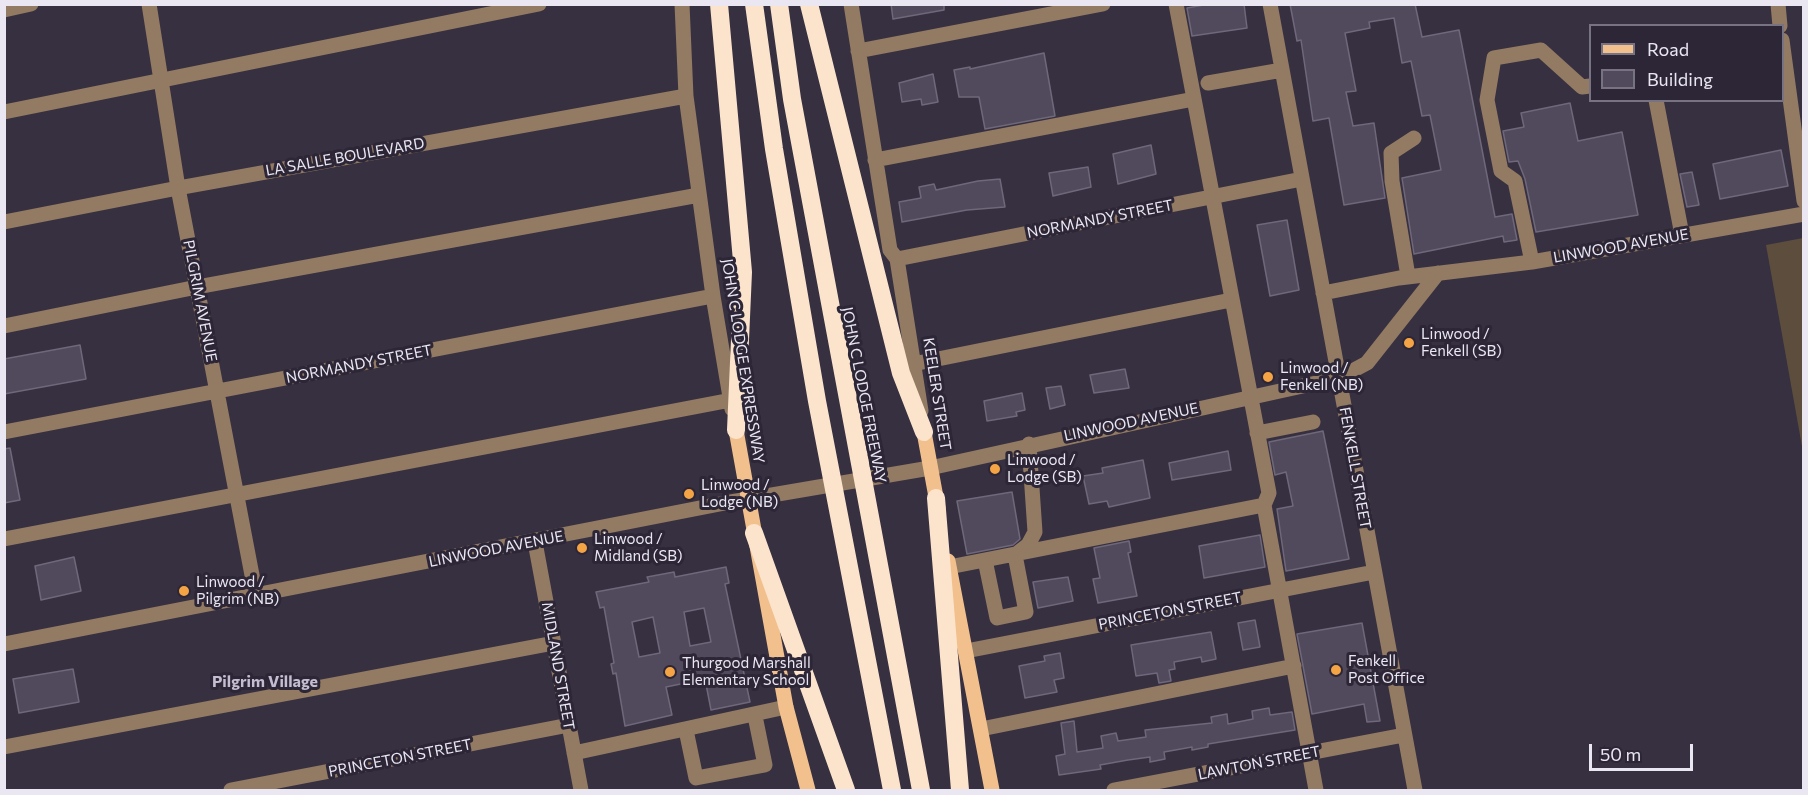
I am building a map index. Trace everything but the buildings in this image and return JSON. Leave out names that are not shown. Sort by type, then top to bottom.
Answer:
[{"type":"highway","points":[[720,4],[743,272],[736,430]]},
{"type":"highway","points":[[754,4],[774,149],[817,401],[892,790]]},
{"type":"highway","name":"JOHN C LODGE FREEWAY","points":[[779,4],[792,99],[813,216],[921,790]]},
{"type":"highway","points":[[809,4],[901,373],[924,432]]},
{"type":"highway","points":[[936,498],[960,790]]},
{"type":"highway","points":[[754,533],[846,790]]},
{"type":"main road","name":"JOHN C LODGE EXPRESSWAY","points":[[736,430],[786,707],[808,790]]},
{"type":"main road","name":"KEELER STREET","points":[[924,432],[992,790]]},
{"type":"street","points":[[4,10],[32,4]]},
{"type":"street","name":"PILGRIM AVENUE","points":[[149,4],[178,188],[256,596]]},
{"type":"street","points":[[4,112],[539,4]]},
{"type":"street","name":"JOHN C LODGE EXPRESSWAY","points":[[682,4],[686,96],[713,296],[736,430]]},
{"type":"street","name":"KEELER STREET","points":[[851,4],[890,250],[897,259],[924,432]]},
{"type":"street","points":[[858,51],[1103,4]]},
{"type":"street","points":[[1176,4],[1269,493],[1264,505],[1316,790]]},
{"type":"street","name":"FENKELL STREET","points":[[1270,4],[1415,790]]},
{"type":"street","points":[[1778,4],[1780,24]]},
{"type":"street","points":[[1532,262],[1515,181],[1501,171],[1487,100],[1494,58],[1541,50],[1582,87],[1589,86]]},
{"type":"street","points":[[1784,55],[1803,201]]},
{"type":"street","points":[[1208,83],[1282,70]]},
{"type":"street","name":"LA SALLE BOULEVARD","points":[[4,222],[178,188],[686,96]]},
{"type":"street","points":[[875,160],[1194,99]]},
{"type":"street","points":[[1656,102],[1682,235]]},
{"type":"street","points":[[1408,276],[1392,181],[1391,153],[1414,138]]},
{"type":"street","name":"NORMANDY STREET","points":[[897,259],[1302,179]]},
{"type":"street","points":[[4,326],[197,287],[699,195]]},
{"type":"street","name":"LINWOOD AVENUE","points":[[1323,293],[1408,276],[1532,262],[1803,214]]},
{"type":"street","name":"LINWOOD AVENUE","points":[[4,644],[774,494],[930,468],[1029,444],[1339,378],[1367,363],[1438,273]]},
{"type":"street","name":"NORMANDY STREET","points":[[4,432],[713,296]]},
{"type":"street","points":[[914,364],[1232,300]]},
{"type":"street","points":[[4,539],[731,400]]},
{"type":"street","points":[[1257,433],[1313,422]]},
{"type":"street","points":[[1015,555],[1028,544],[1035,532],[1029,444]]},
{"type":"street","points":[[950,567],[1264,505]]},
{"type":"street","name":"MIDLAND STREET","points":[[536,542],[581,790]]},
{"type":"street","points":[[985,560],[997,618],[1026,612],[1015,555]]},
{"type":"street","name":"PRINCETON STREET","points":[[966,651],[1374,572]]},
{"type":"street","points":[[1004,616],[1009,643]]},
{"type":"street","points":[[4,747],[554,643]]},
{"type":"street","points":[[981,729],[1294,666]]},
{"type":"street","points":[[574,753],[755,716],[786,707]]},
{"type":"street","points":[[686,730],[696,778],[765,765],[755,716]]},
{"type":"street","name":"PRINCETON STREET","points":[[231,790],[569,725]]},
{"type":"street","name":"LAWTON STREET","points":[[1114,790],[1404,735]]},
{"type":"shaded area","points":[[1804,238],[1803,452],[1766,245]]},
{"type":"place","name":"Linwood / Fenkell (SB)","points":[[1409,343]]},
{"type":"place","name":"Linwood / Fenkell (NB)","points":[[1268,377]]},
{"type":"place","name":"Linwood / Lodge (SB)","points":[[995,469]]},
{"type":"place","name":"Linwood / Lodge (NB)","points":[[689,494]]},
{"type":"place","name":"Linwood / Midland (SB)","points":[[582,548]]},
{"type":"place","name":"Linwood / Pilgrim (NB)","points":[[184,591]]},
{"type":"place","name":"Fenkell Post Office","points":[[1336,670]]},
{"type":"place","name":"Thurgood Marshall Elementary School","points":[[670,672]]},
{"type":"district","name":"Pilgrim Village","points":[[265,682]]}]
